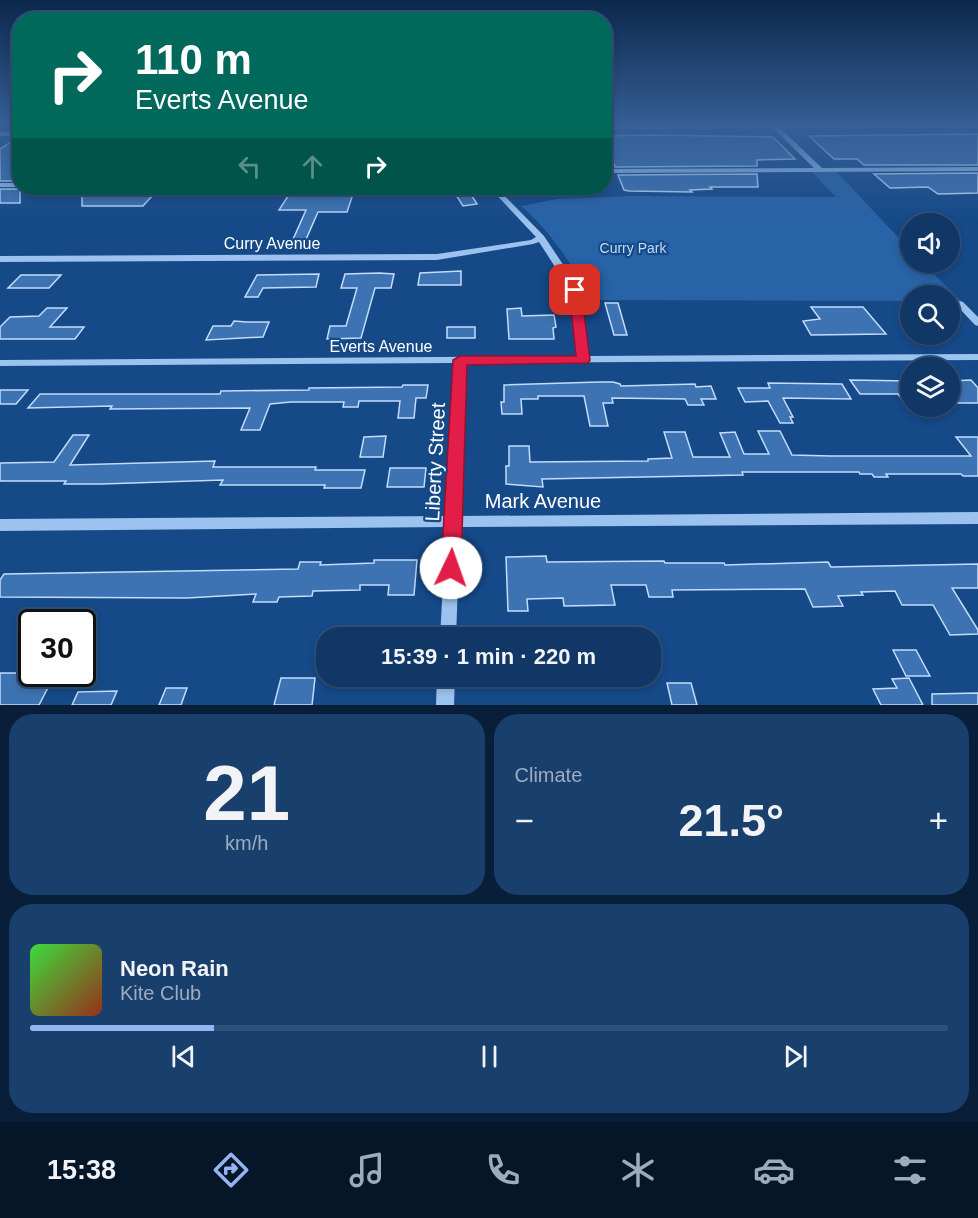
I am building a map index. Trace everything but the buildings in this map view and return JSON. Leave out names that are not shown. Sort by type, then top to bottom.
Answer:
[{"type":"street","points":[[806,157],[820,170]]},
{"type":"street","points":[[612,171],[978,169]]},
{"type":"street","points":[[501,195],[541,238],[575,290],[583,360]]},
{"type":"street","name":"Curry Avenue","points":[[0,260],[437,257],[533,242],[541,238]]},
{"type":"street","points":[[960,304],[978,323]]},
{"type":"street","name":"Everts Avenue","points":[[0,363],[978,357]]},
{"type":"street","name":"Liberty Street","points":[[448,627],[460,360]]},
{"type":"street","name":"Mark Avenue","points":[[0,525],[978,518]]},
{"type":"street","points":[[445,705],[446,687]]},
{"type":"green space","name":"Curry Park","points":[[812,172],[837,172],[900,239],[900,273],[933,273],[945,285],[900,285],[900,301],[588,300],[584,288],[560,250],[541,225],[521,206],[557,199],[631,196],[836,197]]},
{"type":"route","points":[[451,568],[460,360],[583,360],[575,290]]}]
